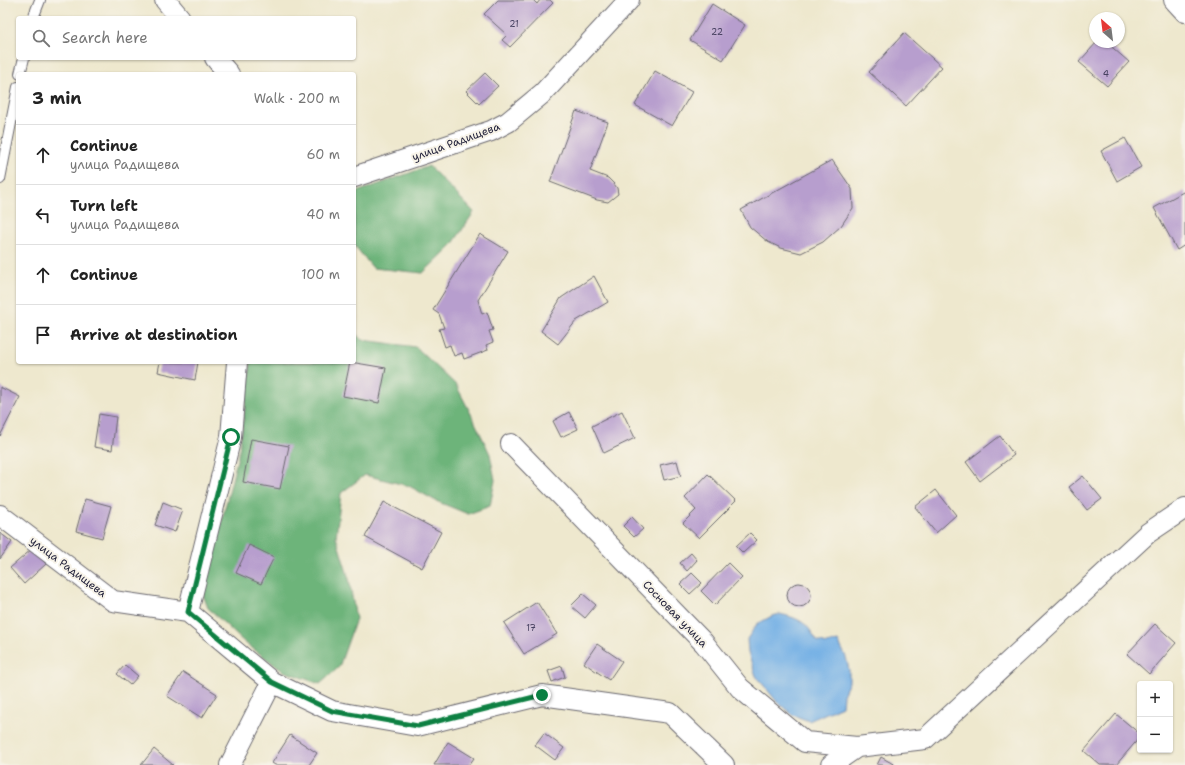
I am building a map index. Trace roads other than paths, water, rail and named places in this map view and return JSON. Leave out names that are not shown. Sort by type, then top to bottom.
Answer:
[{"type":"street","points":[[165,0],[178,16]]},
{"type":"street","name":"улица Радищева","points":[[356,177],[491,131],[508,122],[543,93],[630,0]]},
{"type":"street","points":[[1174,0],[1185,12]]},
{"type":"street","points":[[217,60],[227,72]]},
{"type":"street","points":[[237,364],[231,437],[188,612],[272,682],[332,711],[418,726],[542,695],[670,713],[724,765]]},
{"type":"street","name":"Сосновая улица","points":[[511,444],[704,643],[740,688],[805,742],[857,747],[925,739],[1148,532],[1185,508]]},
{"type":"street","name":"улица Радищева","points":[[0,516],[113,601],[188,612]]},
{"type":"street","points":[[230,765],[272,682]]},
{"type":"street","points":[[831,765],[857,747]]},
{"type":"lane","points":[[34,16],[40,0]]},
{"type":"lane","points":[[20,72],[24,60]]},
{"type":"lane","points":[[0,179],[16,97]]},
{"type":"water","points":[[780,614],[802,622],[810,629],[817,641],[827,644],[838,641],[846,657],[849,670],[849,682],[843,695],[842,706],[809,721],[793,715],[778,703],[756,676],[748,653],[747,639],[757,624],[772,616]]}]
